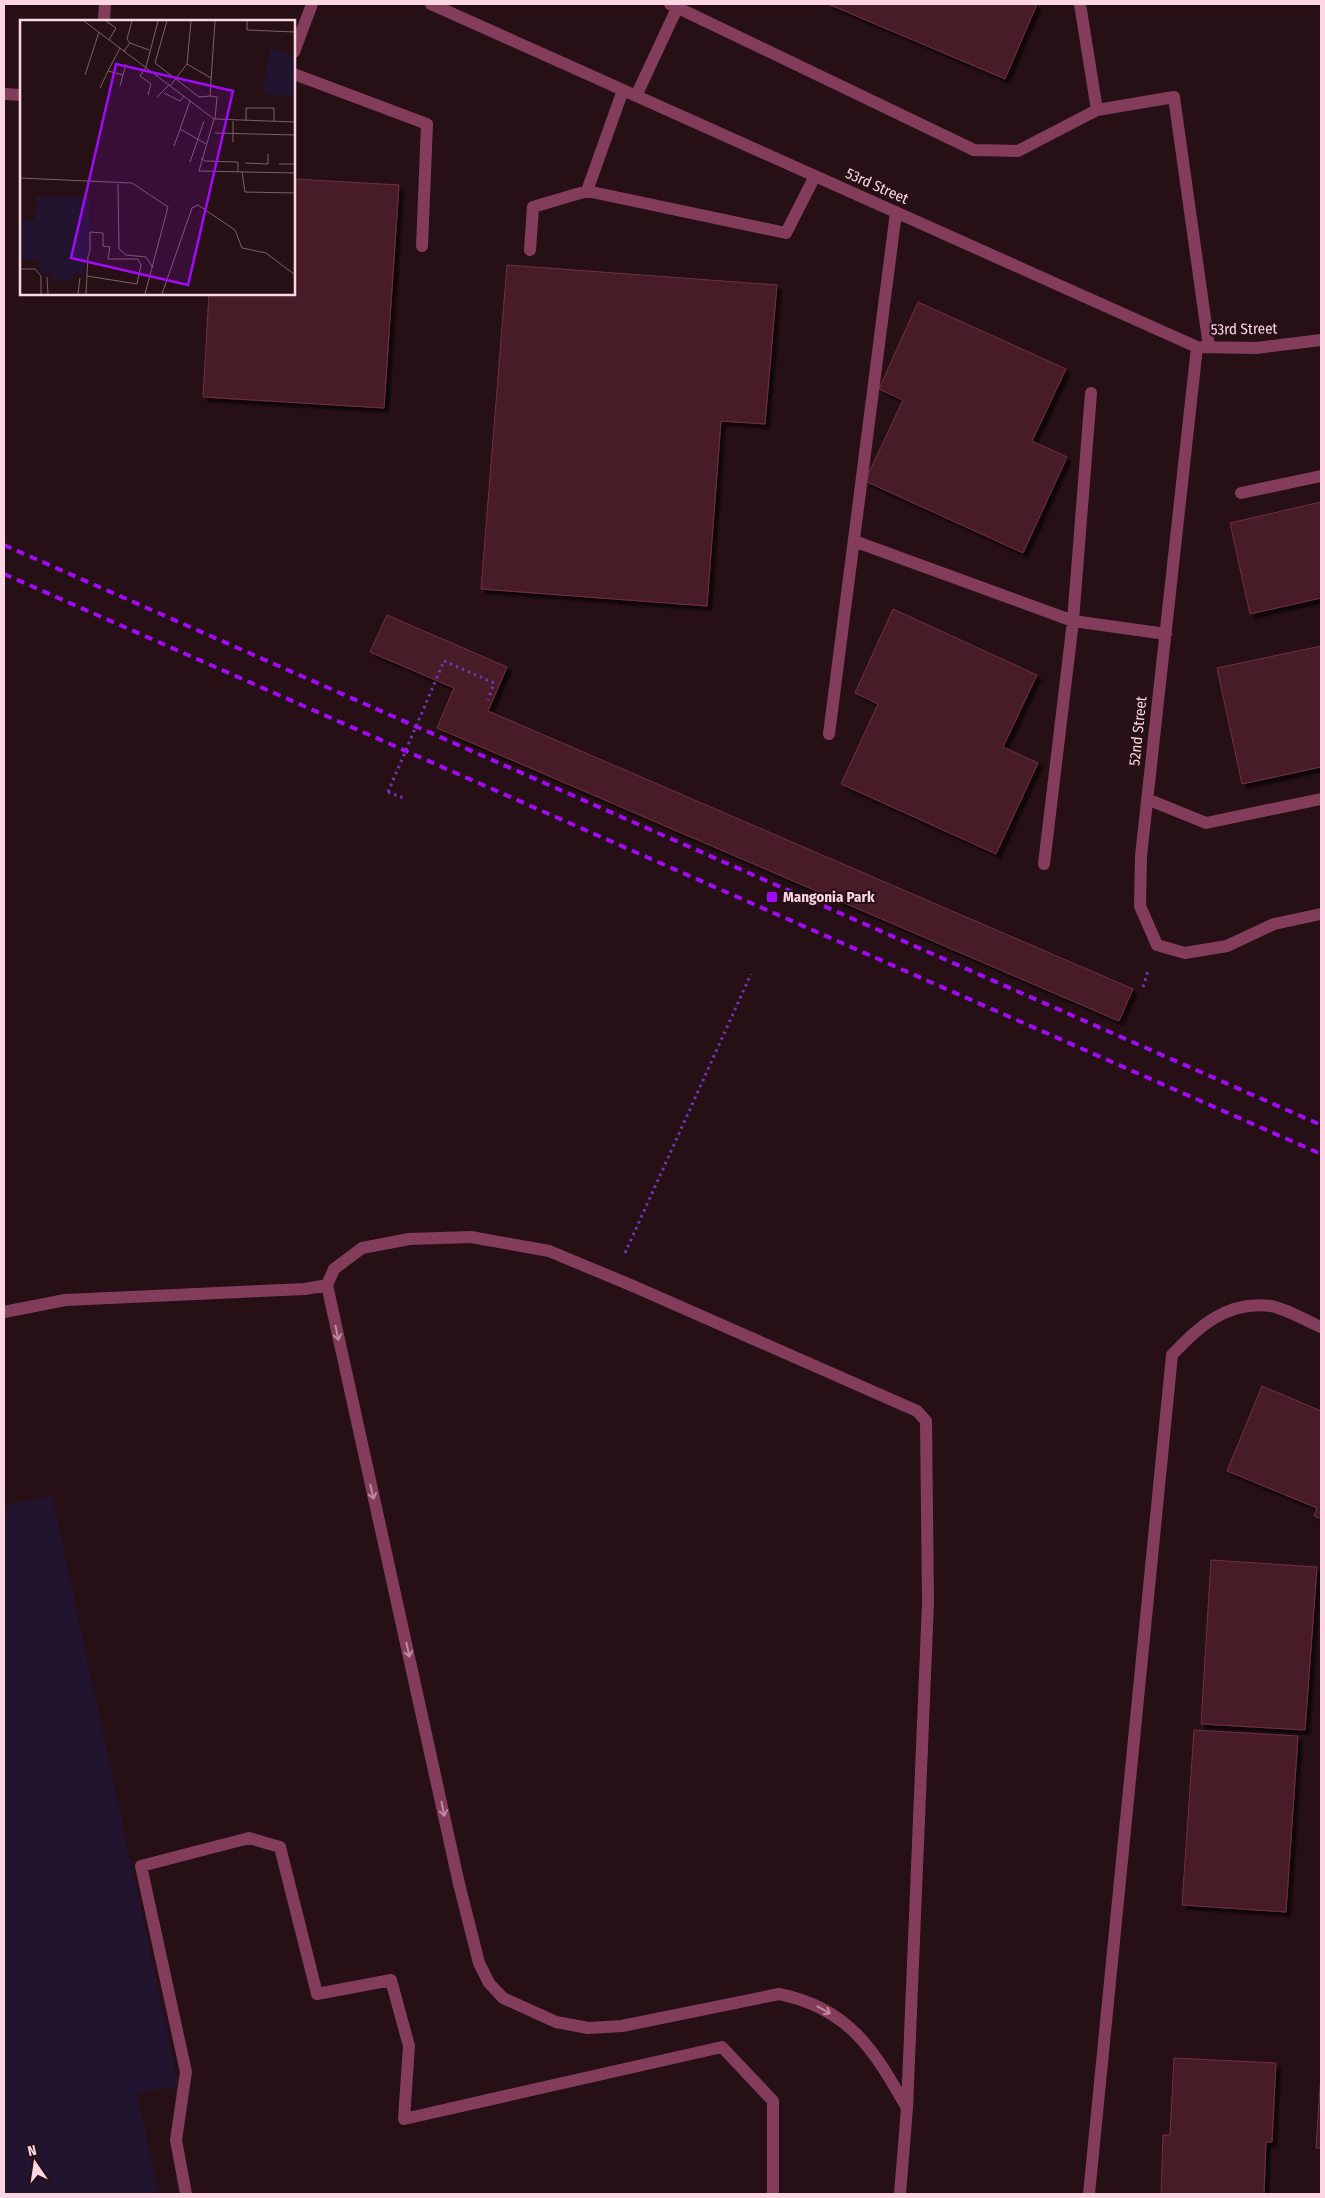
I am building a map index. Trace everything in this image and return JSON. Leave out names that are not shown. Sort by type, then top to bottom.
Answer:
[{"type":"street","points":[[104,20],[105,4]]},
{"type":"street","points":[[295,49],[312,4]]},
{"type":"street","name":"53rd Street","points":[[431,4],[1203,347],[1256,348],[1321,340]]},
{"type":"street","points":[[636,96],[676,5],[974,150],[1018,151],[1097,110],[1080,4]]},
{"type":"street","points":[[295,74],[427,124],[422,246]]},
{"type":"street","points":[[587,191],[623,90]]},
{"type":"street","points":[[4,94],[20,95]]},
{"type":"street","name":"52nd Street","points":[[1097,110],[1174,97],[1203,347],[1147,799],[1141,856],[1140,906],[1157,945],[1185,953],[1227,946],[1274,924],[1321,914]]},
{"type":"street","points":[[530,250],[533,207],[587,191],[786,234],[815,176]]},
{"type":"street","points":[[829,734],[896,212]]},
{"type":"street","points":[[1044,864],[1073,621],[1091,393]]},
{"type":"street","points":[[1240,493],[1321,476]]},
{"type":"street","points":[[854,541],[1073,621],[1166,634]]},
{"type":"street","points":[[1147,799],[1206,823],[1321,800]]},
{"type":"street","points":[[900,2194],[907,2108],[928,1603],[926,1421],[917,1411],[549,1251],[471,1237],[409,1240],[362,1248],[334,1269],[327,1285],[459,1884],[479,1963],[490,1983],[503,1998],[530,2011],[556,2022],[588,2028],[622,2026],[764,1996],[779,1994],[804,1999],[835,2016],[861,2036],[882,2064],[907,2108]]},
{"type":"street","points":[[4,1312],[65,1300],[305,1289],[327,1285]]},
{"type":"street","points":[[1089,2194],[1172,1355],[1197,1328],[1235,1307],[1272,1306],[1321,1327]]},
{"type":"street","points":[[186,2194],[176,2140],[186,2072],[141,1866],[249,1838],[280,1847],[317,1994],[391,1980],[409,2046],[404,2119],[722,2047],[773,2101],[773,2194]]},
{"type":"path","points":[[406,799],[388,792],[444,661],[494,682],[488,700]]},
{"type":"path","points":[[614,1278],[751,974]]},
{"type":"shaded area","points":[[52,1496],[179,2086],[137,2094],[159,2194],[4,2194],[4,1506]]},
{"type":"building","points":[[828,4],[1037,4],[1005,79]]},
{"type":"building","points":[[295,179],[399,185],[384,408],[203,397],[209,295],[295,295]]},
{"type":"building","points":[[507,265],[777,285],[765,424],[721,421],[707,606],[481,589]]},
{"type":"building","points":[[918,302],[1066,369],[1032,441],[1067,457],[1023,553],[865,481],[903,400],[879,389]]},
{"type":"building","points":[[1321,502],[1321,598],[1250,614],[1230,523]]},
{"type":"building","points":[[893,609],[1037,675],[1003,747],[1038,763],[996,854],[841,784],[878,704],[855,693]]},
{"type":"building","points":[[387,615],[507,667],[488,711],[1133,989],[1119,1021],[437,728],[454,688],[370,652]]},
{"type":"building","points":[[1321,646],[1321,767],[1242,784],[1217,668]]},
{"type":"building","points":[[1262,1386],[1321,1411],[1321,1519],[1314,1516],[1317,1508],[1227,1471]]},
{"type":"building","points":[[1211,1560],[1317,1567],[1305,1730],[1201,1724]]},
{"type":"building","points":[[1194,1730],[1298,1736],[1286,1912],[1182,1905]]},
{"type":"building","points":[[1174,2058],[1276,2063],[1272,2142],[1266,2142],[1264,2194],[1161,2194],[1163,2135],[1170,2135]]},
{"type":"building","points":[[1321,2073],[1321,2148],[1316,2148]]},
{"type":"railway","points":[[4,545],[1321,1125]]},
{"type":"railway","points":[[4,574],[1321,1154]]},
{"type":"place","name":"Mangonia Park","points":[[772,897]]}]
